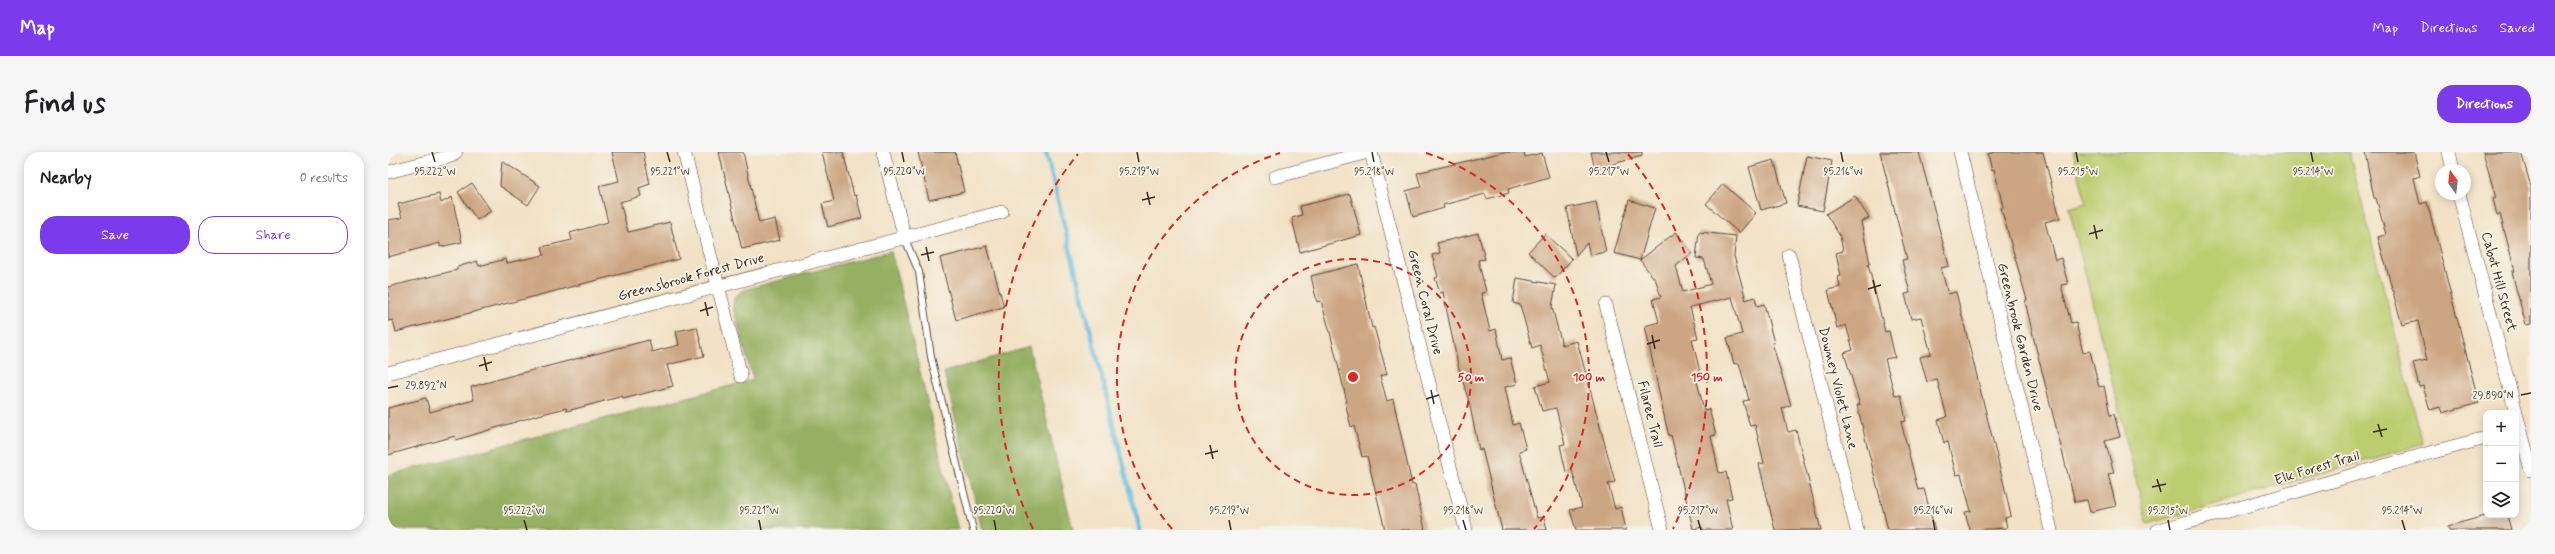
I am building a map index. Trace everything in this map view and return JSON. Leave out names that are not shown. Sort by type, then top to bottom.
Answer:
[{"type":"street","points":[[388,172],[452,156],[456,152]]},
{"type":"street","points":[[684,152],[741,376]]},
{"type":"street","points":[[883,152],[905,239]]},
{"type":"street","points":[[1275,177],[1369,152]]},
{"type":"street","name":"Green Coral Drive","points":[[1369,152],[1466,530]]},
{"type":"street","name":"Greenbrook Garden Drive","points":[[1960,152],[2051,530]]},
{"type":"street","points":[[2449,152],[2452,164]]},
{"type":"street","name":"Cabot Hill Street","points":[[2462,200],[2522,428],[2531,470]]},
{"type":"street","name":"Greensbrook Forest Drive","points":[[388,373],[717,286],[905,239],[1002,212]]},
{"type":"street","name":"Downey Violet Lane","points":[[1789,254],[1857,530]]},
{"type":"street","name":"Filaree Trail","points":[[1606,305],[1662,530]]},
{"type":"street","name":"Elk Forest Trail","points":[[2158,530],[2256,504],[2391,462],[2483,439]]},
{"type":"lane","points":[[905,239],[919,272],[931,357],[973,530]]},
{"type":"green space","points":[[2073,152],[2349,152],[2423,444],[2147,524],[2069,208],[2086,203]]},
{"type":"green space","points":[[891,251],[958,530],[388,530],[388,475],[753,380],[733,307],[734,297],[743,290]]},
{"type":"green space","points":[[1029,347],[1073,530],[982,530],[944,372]]},
{"type":"building","points":[[612,152],[643,152],[650,184],[639,188],[641,196],[620,202],[628,232],[670,222],[679,259],[396,332],[393,320],[388,321],[388,287],[457,270],[457,267],[477,261],[479,266],[506,259],[507,263],[544,255],[542,247],[572,240],[570,233],[608,222],[599,186],[619,181]]},
{"type":"building","points":[[719,152],[743,152],[759,223],[775,219],[780,240],[742,249]]},
{"type":"building","points":[[822,152],[843,152],[854,196],[856,195],[862,218],[828,227],[822,204],[834,201]]},
{"type":"building","points":[[918,152],[955,152],[964,192],[929,200]]},
{"type":"building","points":[[1504,152],[1524,152],[1525,157],[1542,153],[1549,177],[1508,189],[1509,193],[1487,199],[1485,194],[1443,205],[1444,208],[1413,217],[1406,191],[1421,187],[1417,173]]},
{"type":"building","points":[[1591,152],[1642,152],[1642,156],[1595,169]]},
{"type":"building","points":[[1880,152],[1919,152],[1949,266],[1941,268],[1948,294],[1956,292],[2004,485],[2011,516],[2005,518],[2007,528],[1970,530],[1965,512],[1971,511],[1961,474],[1956,475],[1948,442],[1944,443],[1938,420],[1947,417],[1937,379],[1927,382],[1920,357],[1931,354],[1921,317],[1911,319],[1905,294],[1910,293],[1902,260],[1907,259]]},
{"type":"building","points":[[1995,152],[2043,152],[2060,218],[2045,222],[2055,260],[2061,258],[2068,284],[2061,285],[2071,323],[2076,322],[2083,353],[2090,351],[2099,387],[2104,386],[2110,415],[2114,414],[2120,437],[2105,441],[2114,473],[2108,474],[2116,506],[2090,512],[2087,500],[2075,502],[2036,348],[2025,301],[2027,300],[2001,208],[2003,207],[1994,169],[1992,170],[1988,154]]},
{"type":"building","points":[[2365,152],[2414,152],[2420,176],[2414,178],[2420,204],[2427,202],[2479,403],[2442,413],[2440,407],[2430,410],[2423,386],[2419,387],[2413,363],[2427,360],[2418,321],[2402,325],[2378,237],[2386,235],[2376,198],[2374,198]]},
{"type":"building","points":[[2483,152],[2521,152],[2531,187],[2531,324],[2526,325],[2512,271],[2515,271],[2500,214],[2497,215],[2493,199],[2496,198]]},
{"type":"building","points":[[1807,156],[1832,161],[1823,211],[1797,206]]},
{"type":"building","points":[[1774,160],[1786,203],[1761,210],[1749,167]]},
{"type":"building","points":[[502,161],[540,186],[528,205],[500,186]]},
{"type":"building","points":[[472,183],[491,211],[477,220],[458,192]]},
{"type":"building","points":[[1723,184],[1756,213],[1739,233],[1706,204]]},
{"type":"building","points":[[439,194],[441,203],[452,197],[462,242],[440,247],[440,243],[388,257],[388,220],[402,218],[398,204]]},
{"type":"building","points":[[1350,194],[1361,235],[1300,252],[1292,218],[1302,215],[1300,206]]},
{"type":"building","points":[[1855,196],[1869,218],[1861,222],[1870,263],[1868,264],[1885,332],[1889,331],[1895,357],[1885,359],[1895,396],[1901,395],[1906,421],[1901,422],[1918,490],[1924,489],[1935,530],[1888,530],[1857,405],[1860,405],[1844,353],[1853,350],[1846,325],[1837,328],[1828,290],[1840,287],[1838,277],[1841,276],[1836,253],[1843,251],[1840,236],[1826,214]]},
{"type":"building","points":[[1629,200],[1655,208],[1640,260],[1614,253]]},
{"type":"building","points":[[1596,202],[1606,252],[1590,255],[1587,243],[1576,255],[1567,208]]},
{"type":"building","points":[[1676,232],[1692,253],[1676,266],[1683,292],[1711,284],[1704,259],[1696,258],[1699,232],[1736,236],[1734,256],[1746,300],[1755,297],[1757,306],[1764,304],[1774,343],[1772,343],[1791,405],[1782,408],[1788,432],[1796,430],[1821,530],[1775,530],[1759,464],[1764,463],[1755,425],[1750,426],[1743,401],[1749,400],[1739,363],[1734,364],[1727,338],[1742,334],[1732,297],[1690,307],[1698,338],[1692,339],[1700,372],[1695,373],[1704,410],[1709,409],[1716,435],[1711,436],[1719,473],[1726,472],[1732,498],[1726,499],[1733,530],[1703,530],[1702,527],[1693,529],[1671,435],[1669,436],[1665,420],[1645,326],[1659,322],[1653,299],[1661,297],[1656,281],[1640,260]]},
{"type":"building","points":[[1478,233],[1485,259],[1478,260],[1486,292],[1481,293],[1490,331],[1496,329],[1502,360],[1510,358],[1517,384],[1505,387],[1513,425],[1519,423],[1526,449],[1519,451],[1537,518],[1544,517],[1547,530],[1502,530],[1482,449],[1479,450],[1469,402],[1458,365],[1443,292],[1440,293],[1435,278],[1438,277],[1432,255],[1440,253],[1437,243]]},
{"type":"building","points":[[1545,234],[1572,259],[1555,278],[1528,252]]},
{"type":"building","points":[[987,246],[1004,307],[956,320],[940,258]]},
{"type":"building","points":[[1358,264],[1372,328],[1374,327],[1387,374],[1380,376],[1387,401],[1393,399],[1412,485],[1415,484],[1425,530],[1385,530],[1367,456],[1362,457],[1354,426],[1351,427],[1345,402],[1347,402],[1321,301],[1317,302],[1311,276]]},
{"type":"building","points":[[1517,278],[1556,285],[1552,307],[1562,345],[1577,341],[1615,482],[1608,484],[1615,509],[1621,507],[1626,530],[1576,530],[1570,510],[1582,507],[1572,470],[1566,472],[1560,445],[1565,444],[1556,408],[1542,411],[1535,386],[1550,382],[1540,345],[1532,348],[1520,305],[1513,303]]},
{"type":"building","points":[[697,327],[704,356],[667,365],[673,386],[623,399],[623,396],[567,411],[566,408],[456,440],[455,436],[388,455],[388,408],[426,398],[430,412],[474,400],[471,387],[510,376],[649,340],[652,352],[679,345],[676,331]]},
{"type":"building","points":[[2483,517],[2483,518],[2508,518],[2511,530],[2449,530],[2448,526]]},
{"type":"waterway","points":[[1046,152],[1140,530]]}]
